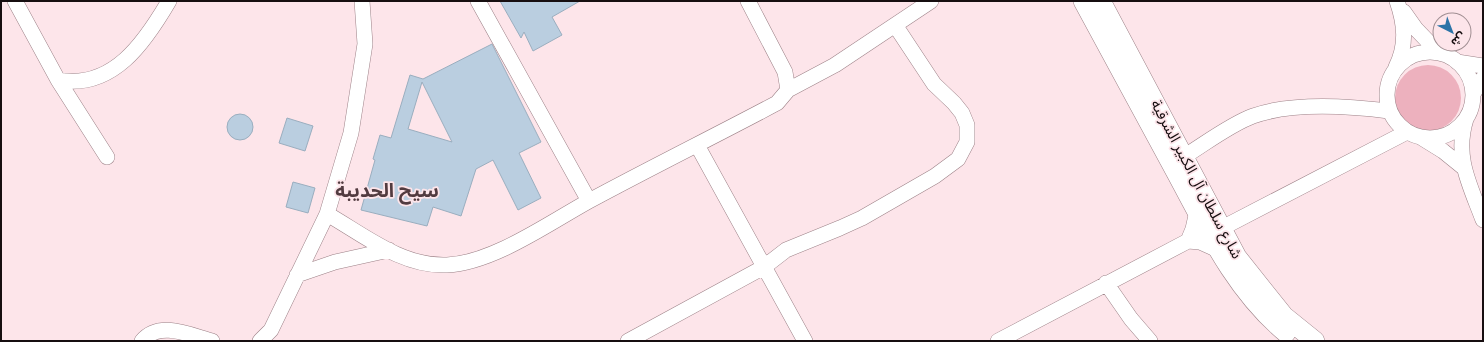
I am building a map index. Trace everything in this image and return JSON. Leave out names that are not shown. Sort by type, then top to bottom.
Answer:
[{"type":"main road","name":"شارع سلطان آل الكبير الشرقية","points":[[1083,1],[1218,250],[1254,301],[1274,323],[1295,341]]},
{"type":"main road","name":"شارع سلطان آل الكبير الشرقية","points":[[1101,1],[1185,156],[1237,257],[1284,316],[1315,341]]},
{"type":"street","points":[[15,1],[58,80],[107,156]]},
{"type":"street","points":[[58,80],[73,82],[90,79],[109,71],[125,60],[141,45],[169,1]]},
{"type":"street","points":[[260,341],[271,330],[327,214],[351,133],[356,108],[365,44],[362,1]]},
{"type":"street","points":[[478,1],[589,201]]},
{"type":"street","points":[[748,1],[786,72],[788,90]]},
{"type":"street","points":[[327,214],[389,250],[407,259],[427,264],[447,265],[472,261],[494,254],[589,201],[777,103],[788,90],[835,66],[895,26],[910,7],[931,1]]},
{"type":"street","points":[[1397,1],[1416,29],[1439,54]]},
{"type":"street","points":[[1397,1],[1403,18],[1404,44],[1395,70],[1388,83],[1387,97],[1389,111],[1397,123],[1414,135],[1444,151],[1464,168]]},
{"type":"street","points":[[628,341],[764,267],[786,250],[862,218],[935,176],[958,159],[967,142],[967,125],[962,113],[934,84],[895,26]]},
{"type":"street","points":[[1395,70],[1407,59],[1422,53],[1439,54],[1457,62],[1483,66]]},
{"type":"street","points":[[1457,62],[1468,77],[1473,94]]},
{"type":"street","points":[[1483,78],[1473,94],[1460,143],[1464,168],[1483,220]]},
{"type":"street","points":[[1185,156],[1238,123],[1265,112],[1343,106],[1389,111]]},
{"type":"street","points":[[1222,228],[1414,135],[1438,138],[1454,131],[1466,118]]},
{"type":"street","points":[[697,145],[804,341]]},
{"type":"street","points":[[1188,241],[1193,230],[1197,211]]},
{"type":"street","points":[[998,341],[1188,241],[1200,242],[1218,250]]},
{"type":"street","points":[[297,275],[335,262],[389,250]]},
{"type":"street","points":[[1106,283],[1131,319],[1150,341]]},
{"type":"street","points":[[142,341],[151,333],[169,330],[212,341]]},
{"type":"shaded area","points":[[1428,65],[1441,68],[1451,75],[1458,85],[1461,98],[1458,111],[1451,121],[1441,128],[1428,131],[1415,128],[1405,121],[1398,111],[1395,98],[1398,85],[1405,75],[1415,68]]},
{"type":"building","points":[[500,1],[580,1],[552,17],[562,35],[533,51],[524,32],[521,38]]},
{"type":"building","points":[[492,44],[541,142],[519,153],[541,198],[518,210],[493,160],[476,169],[461,216],[433,207],[427,226],[361,210],[375,160],[373,159],[380,135],[391,138],[410,75],[423,79]],"holes":[[[422,82],[452,142],[408,129]]]},
{"type":"building","points":[[240,114],[249,118],[253,127],[249,136],[240,140],[231,136],[227,127],[231,118]]},
{"type":"building","points":[[287,118],[313,126],[305,151],[279,143]]},
{"type":"building","points":[[293,182],[315,188],[308,213],[286,207]]},
{"type":"district","name":"سيح الحديبة","points":[[387,190]]}]
